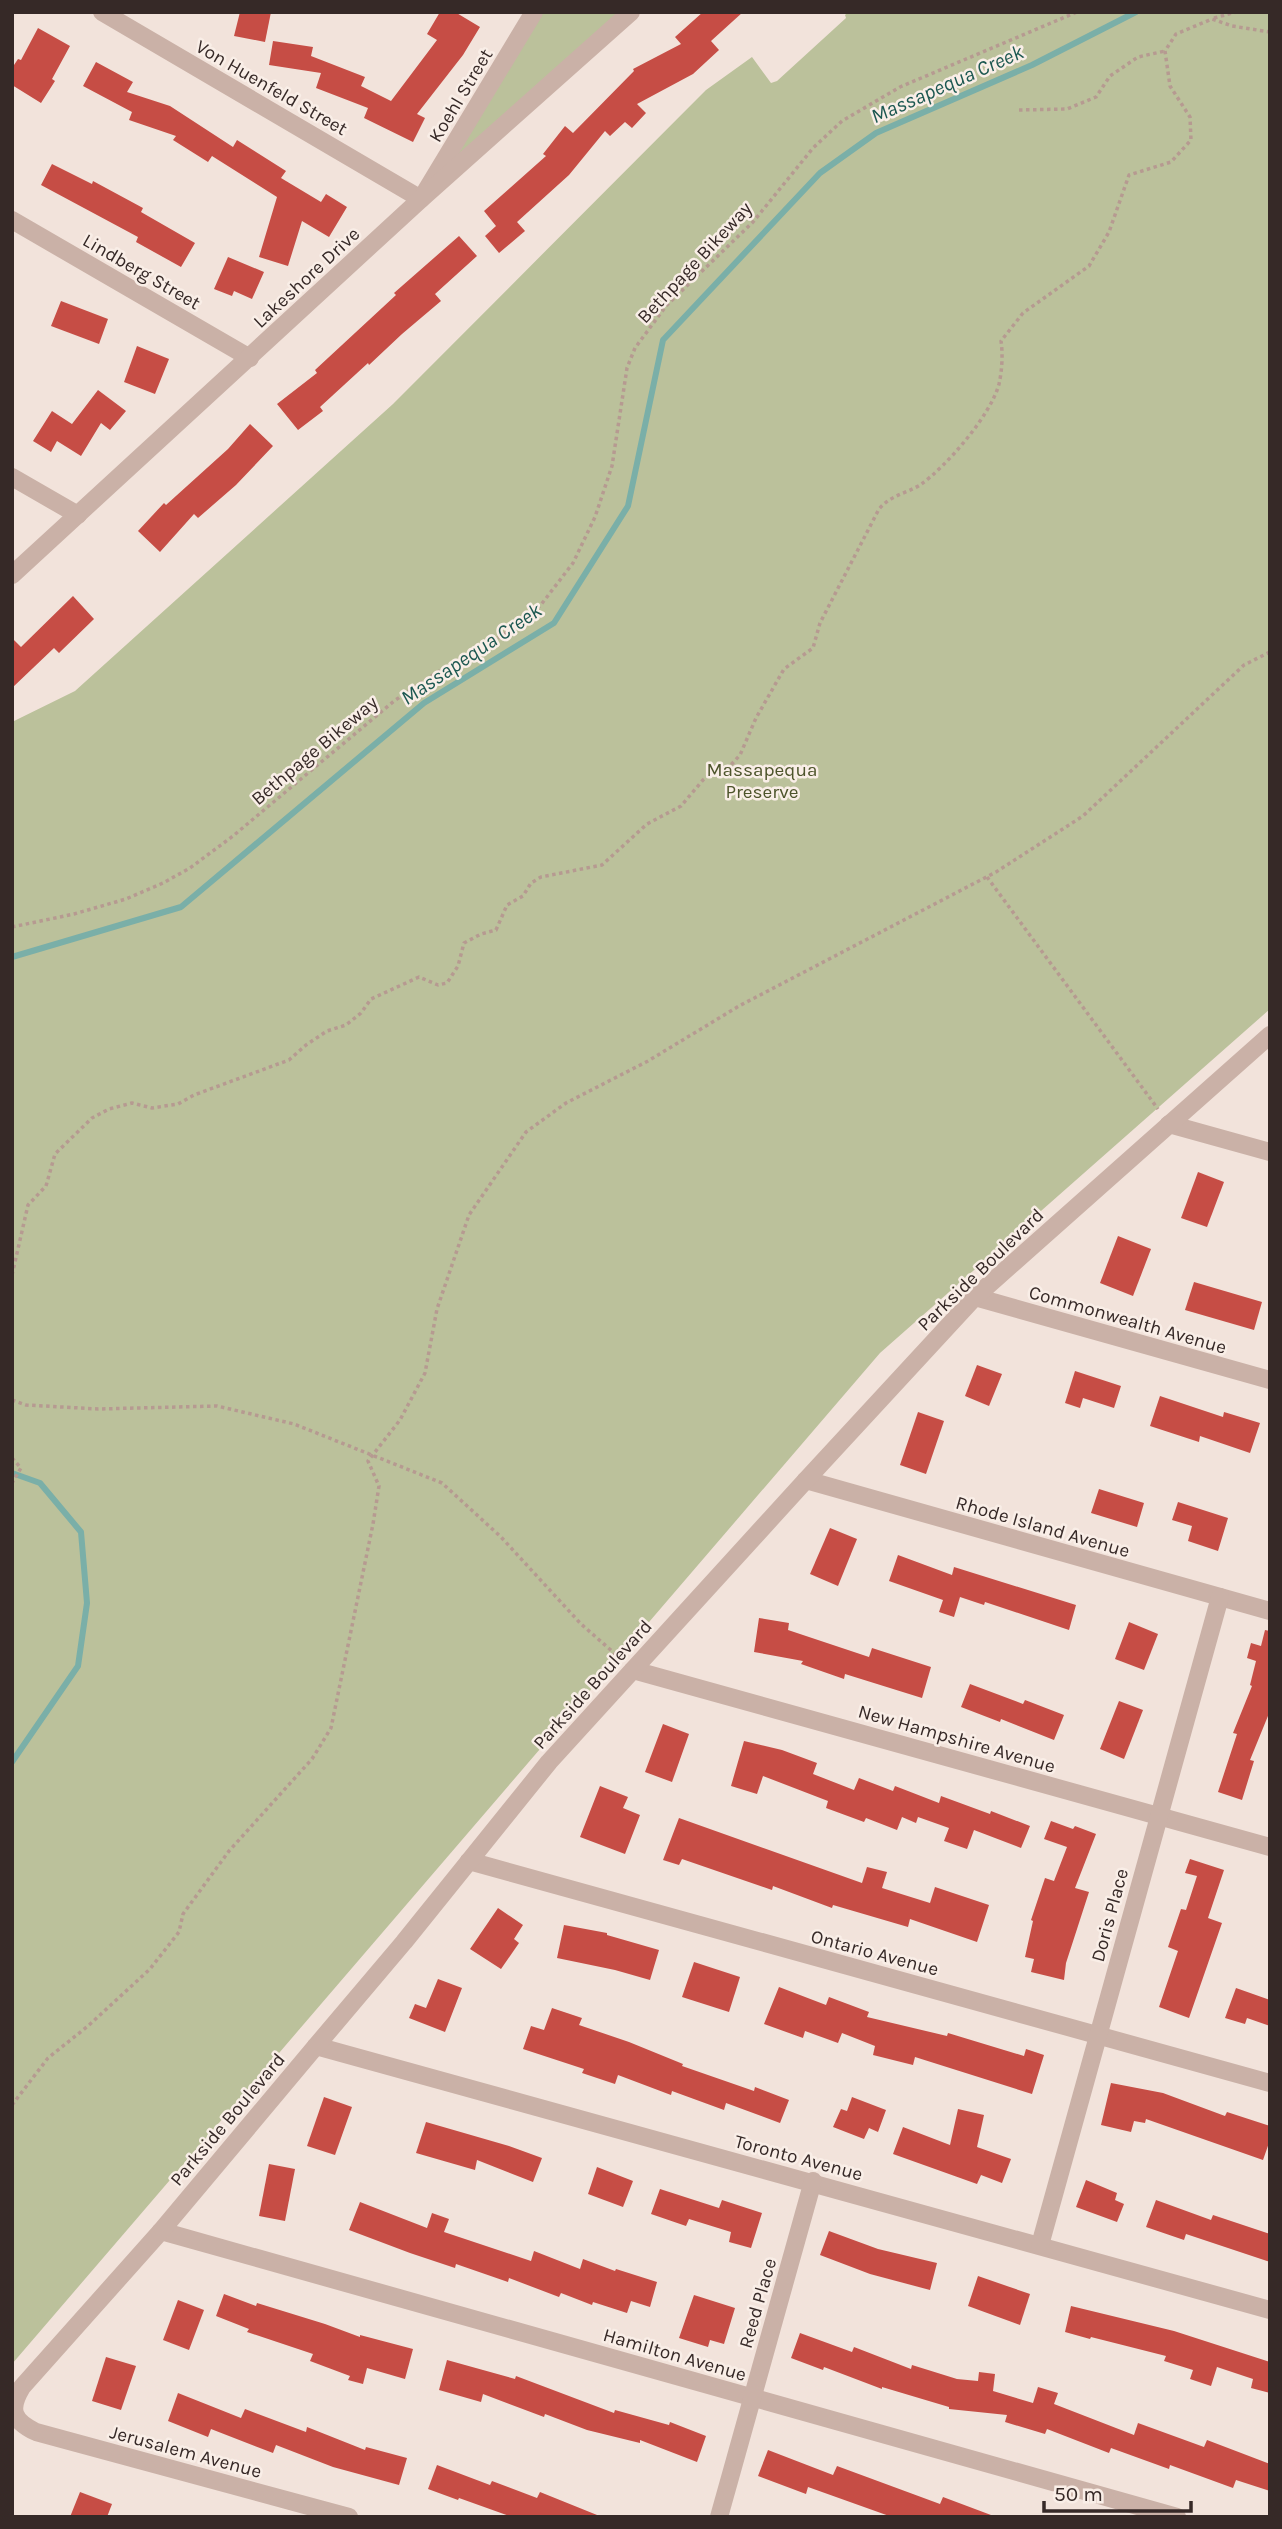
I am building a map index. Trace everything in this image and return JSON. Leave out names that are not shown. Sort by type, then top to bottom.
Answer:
[{"type":"street","name":"Von Huenfeld Street","points":[[102,12],[421,199]]},
{"type":"street","name":"Koehl Street","points":[[421,199],[534,12]]},
{"type":"street","name":"Lakeshore Drive","points":[[12,575],[421,199],[631,12]]},
{"type":"street","name":"Lindberg Street","points":[[12,220],[250,358]]},
{"type":"street","points":[[12,477],[78,515]]},
{"type":"street","name":"Parkside Boulevard","points":[[16,2418],[13,2408],[15,2397],[22,2387],[160,2231],[317,2046],[549,1762],[975,1297],[1270,1035]]},
{"type":"street","points":[[1169,1124],[1270,1152]]},
{"type":"street","name":"Commonwealth Avenue","points":[[975,1297],[1270,1380]]},
{"type":"street","name":"Rhode Island Avenue","points":[[806,1480],[1270,1611]]},
{"type":"street","name":"Doris Place","points":[[1040,2245],[1220,1597]]},
{"type":"street","name":"New Hampshire Avenue","points":[[633,1670],[1270,1847]]},
{"type":"street","name":"Ontario Avenue","points":[[469,1861],[1270,2082]]},
{"type":"street","name":"Toronto Avenue","points":[[317,2046],[1270,2309]]},
{"type":"street","name":"Reed Place","points":[[719,2517],[813,2182]]},
{"type":"street","name":"Hamilton Avenue","points":[[160,2231],[1177,2517]]},
{"type":"street","name":"Jerusalem Avenue","points":[[16,2418],[36,2432],[349,2517]]},
{"type":"path","name":"Bethpage Bikeway","points":[[12,927],[126,899],[190,868],[394,701],[436,673],[503,635],[540,606],[573,563],[596,517],[611,466],[627,368],[635,348],[666,306],[753,222],[813,148],[842,121],[900,87],[1077,12]]},
{"type":"path","points":[[12,1275],[28,1205],[46,1186],[55,1154],[92,1118],[132,1103],[152,1108],[178,1104],[211,1088],[257,1074],[289,1060],[327,1031],[346,1026],[380,992],[419,977],[438,985],[447,983],[458,966],[464,943],[496,930],[507,905],[523,896],[531,883],[541,877],[602,866],[647,824],[681,806],[703,780],[729,766],[740,755],[756,718],[784,668],[813,648],[820,623],[879,509],[888,499],[920,484],[948,463],[981,418],[999,385],[1002,351],[1000,341],[1023,313],[1090,266],[1110,232],[1129,175],[1171,162],[1191,140],[1190,117],[1170,86],[1165,51],[1176,34],[1236,12]]},
{"type":"path","points":[[1212,19],[1233,26],[1270,32]]},
{"type":"path","points":[[1019,110],[1067,109],[1096,97],[1110,76],[1138,57],[1165,51]]},
{"type":"path","points":[[12,2105],[48,2058],[88,2026],[150,1969],[179,1932],[183,1914],[229,1852],[312,1759],[331,1728],[379,1486],[368,1461],[400,1420],[425,1373],[437,1309],[469,1215],[526,1132],[566,1103],[648,1061],[738,1006],[987,877],[1083,817],[1244,665],[1270,652]]},
{"type":"path","points":[[987,877],[1169,1124]]},
{"type":"path","points":[[12,1400],[26,1405],[98,1409],[217,1406],[294,1423],[442,1483],[502,1537],[581,1624],[633,1670]]},
{"type":"path","points":[[12,1458],[21,1468],[12,1483]]},
{"type":"green space","points":[[532,12],[631,12],[421,199]]},
{"type":"green space","name":"Massapequa Preserve","points":[[848,12],[1270,12],[1270,1009],[880,1353],[12,2364],[12,722],[75,691],[393,404],[706,90],[752,57],[771,83],[777,81],[846,18]]},
{"type":"building","points":[[240,12],[271,12],[265,42],[234,36]]},
{"type":"building","points":[[440,12],[455,12],[480,27],[463,55],[417,114],[425,118],[413,142],[364,118],[368,108],[316,88],[321,73],[269,65],[273,41],[313,47],[311,56],[365,77],[361,86],[391,101],[437,40],[427,34]]},
{"type":"building","points":[[703,12],[743,12],[711,41],[719,50],[693,74],[637,104],[646,113],[632,128],[625,122],[610,136],[605,131],[569,175],[517,222],[525,231],[499,253],[485,236],[496,226],[484,211],[546,156],[543,154],[565,126],[573,133],[633,69],[681,44],[675,37]]},
{"type":"building","points":[[38,28],[70,46],[52,79],[55,81],[41,103],[12,85],[12,68],[18,59],[21,60]]},
{"type":"building","points":[[96,62],[133,82],[127,92],[170,106],[233,147],[237,140],[286,171],[281,178],[321,202],[326,194],[347,207],[329,237],[302,221],[288,266],[259,257],[277,197],[212,156],[208,162],[173,140],[176,136],[129,120],[132,112],[83,86]]},
{"type":"building","points":[[52,164],[92,184],[93,181],[143,208],[141,212],[195,243],[181,267],[136,242],[138,237],[41,185]]},
{"type":"building","points":[[459,236],[477,256],[435,294],[441,301],[369,365],[368,363],[320,407],[323,411],[298,430],[277,404],[317,373],[315,370],[396,295],[394,293]]},
{"type":"building","points":[[228,257],[264,272],[252,299],[234,291],[232,296],[214,289]]},
{"type":"building","points":[[61,301],[108,319],[99,344],[51,326]]},
{"type":"building","points":[[137,346],[169,359],[155,394],[124,382]]},
{"type":"building","points":[[98,390],[126,411],[110,430],[101,423],[81,456],[57,441],[51,452],[33,441],[52,411],[72,424]]},
{"type":"building","points":[[250,424],[273,446],[236,485],[198,518],[194,514],[160,552],[138,531],[164,503],[166,505],[228,449]]},
{"type":"building","points":[[73,596],[94,619],[59,653],[54,648],[12,688],[12,638],[21,647]]},
{"type":"building","points":[[1198,1172],[1224,1182],[1207,1227],[1181,1218]]},
{"type":"building","points":[[1118,1236],[1151,1249],[1133,1296],[1100,1283]]},
{"type":"building","points":[[1194,1282],[1262,1302],[1254,1330],[1185,1310]]},
{"type":"building","points":[[977,1365],[1002,1374],[989,1406],[965,1396]]},
{"type":"building","points":[[1075,1371],[1121,1386],[1114,1408],[1083,1398],[1080,1408],[1065,1403]]},
{"type":"building","points":[[1160,1396],[1223,1417],[1224,1412],[1260,1423],[1250,1453],[1200,1436],[1199,1442],[1150,1426]]},
{"type":"building","points":[[918,1412],[944,1421],[926,1474],[900,1465]]},
{"type":"building","points":[[1099,1489],[1144,1503],[1137,1527],[1091,1513]]},
{"type":"building","points":[[1178,1502],[1228,1518],[1218,1551],[1188,1541],[1192,1526],[1172,1520]]},
{"type":"building","points":[[830,1528],[857,1539],[838,1586],[810,1574]]},
{"type":"building","points":[[898,1555],[952,1575],[954,1567],[1076,1605],[1069,1630],[985,1602],[984,1605],[960,1597],[954,1617],[939,1612],[943,1600],[889,1581]]},
{"type":"building","points":[[759,1618],[789,1623],[788,1630],[869,1657],[872,1648],[931,1667],[922,1698],[845,1674],[844,1679],[801,1664],[803,1661],[754,1652]]},
{"type":"building","points":[[1129,1622],[1158,1634],[1144,1670],[1115,1659]]},
{"type":"building","points":[[1265,1630],[1270,1631],[1270,1711],[1250,1760],[1254,1761],[1242,1800],[1218,1792],[1237,1734],[1233,1733],[1252,1686],[1250,1685],[1256,1661],[1247,1658],[1251,1643],[1261,1646]]},
{"type":"building","points":[[970,1684],[1023,1704],[1025,1700],[1064,1715],[1054,1740],[961,1707]]},
{"type":"building","points":[[1119,1701],[1143,1710],[1124,1759],[1100,1749]]},
{"type":"building","points":[[663,1724],[689,1734],[672,1782],[645,1772]]},
{"type":"building","points":[[744,1741],[782,1750],[817,1763],[813,1774],[854,1790],[859,1778],[893,1791],[895,1786],[939,1803],[941,1796],[1030,1826],[1021,1848],[974,1830],[967,1849],[944,1841],[949,1828],[918,1817],[916,1823],[902,1817],[897,1830],[866,1818],[864,1822],[826,1808],[828,1801],[763,1776],[757,1794],[731,1786]]},
{"type":"building","points":[[600,1786],[628,1797],[623,1808],[640,1815],[625,1854],[580,1837]]},
{"type":"building","points":[[679,1818],[862,1883],[867,1867],[887,1872],[882,1888],[930,1903],[935,1887],[989,1905],[977,1942],[910,1919],[908,1927],[833,1905],[832,1908],[773,1886],[772,1890],[682,1859],[679,1865],[663,1860]]},
{"type":"building","points":[[1051,1821],[1096,1834],[1075,1888],[1089,1892],[1066,1963],[1064,1980],[1031,1972],[1034,1959],[1025,1957],[1033,1921],[1031,1920],[1045,1878],[1054,1881],[1067,1847],[1044,1839]]},
{"type":"building","points":[[1190,1859],[1224,1870],[1208,1918],[1222,1923],[1189,2018],[1159,2007],[1178,1951],[1168,1947],[1181,1909],[1186,1910],[1197,1876],[1185,1873]]},
{"type":"building","points":[[498,1908],[523,1925],[514,1939],[519,1943],[501,1969],[470,1949]]},
{"type":"building","points":[[564,1925],[607,1933],[659,1950],[650,1980],[557,1958]]},
{"type":"building","points":[[694,1962],[740,1977],[729,2012],[682,1997]]},
{"type":"building","points":[[438,1979],[462,1988],[445,2032],[409,2018],[415,2004],[426,2008]]},
{"type":"building","points":[[779,1987],[826,2005],[829,1997],[869,2012],[867,2017],[947,2036],[948,2033],[1024,2056],[1026,2049],[1044,2055],[1032,2094],[915,2057],[913,2065],[873,2055],[875,2046],[842,2033],[838,2043],[805,2031],[803,2038],[764,2024]]},
{"type":"building","points":[[1236,1988],[1270,2000],[1270,2026],[1247,2018],[1245,2024],[1225,2018]]},
{"type":"building","points":[[552,2008],[582,2018],[579,2025],[629,2042],[683,2064],[682,2066],[789,2100],[780,2123],[726,2103],[724,2110],[672,2091],[671,2095],[618,2075],[615,2084],[582,2073],[584,2069],[523,2049],[531,2026],[544,2030]]},
{"type":"building","points":[[1111,2083],[1163,2093],[1225,2116],[1227,2112],[1270,2126],[1270,2140],[1263,2160],[1146,2119],[1145,2123],[1134,2121],[1131,2132],[1101,2125]]},
{"type":"building","points":[[324,2097],[352,2107],[335,2155],[307,2146]]},
{"type":"building","points":[[852,2097],[886,2110],[878,2132],[869,2128],[864,2139],[833,2127],[841,2109],[847,2111]]},
{"type":"building","points":[[958,2109],[984,2115],[977,2147],[1011,2159],[1002,2183],[981,2175],[977,2184],[893,2154],[903,2127],[950,2145]]},
{"type":"building","points":[[426,2122],[542,2158],[533,2182],[477,2160],[475,2170],[416,2153]]},
{"type":"building","points":[[269,2164],[295,2169],[285,2221],[259,2216]]},
{"type":"building","points":[[597,2167],[633,2181],[623,2207],[588,2194]]},
{"type":"building","points":[[1086,2180],[1117,2193],[1115,2200],[1124,2204],[1117,2222],[1076,2207]]},
{"type":"building","points":[[660,2189],[719,2208],[722,2200],[762,2213],[751,2248],[729,2242],[731,2232],[689,2219],[686,2226],[651,2214]]},
{"type":"building","points":[[1156,2200],[1211,2220],[1213,2215],[1270,2234],[1270,2262],[1186,2234],[1184,2240],[1146,2227]]},
{"type":"building","points":[[360,2202],[427,2228],[432,2213],[449,2219],[444,2232],[531,2261],[534,2251],[580,2269],[583,2259],[657,2282],[650,2307],[631,2301],[627,2313],[593,2302],[592,2305],[561,2293],[559,2297],[509,2278],[508,2282],[456,2264],[455,2268],[410,2253],[349,2230]]},
{"type":"building","points":[[829,2231],[878,2249],[937,2263],[930,2290],[870,2274],[820,2255]]},
{"type":"building","points":[[978,2276],[1030,2294],[1020,2325],[968,2306]]},
{"type":"building","points":[[224,2294],[360,2337],[413,2349],[405,2379],[367,2368],[363,2384],[348,2380],[350,2376],[310,2361],[313,2354],[247,2332],[249,2329],[216,2316]]},
{"type":"building","points":[[694,2295],[735,2308],[724,2344],[710,2340],[708,2347],[679,2338]]},
{"type":"building","points":[[178,2300],[204,2310],[189,2350],[163,2340]]},
{"type":"building","points":[[1071,2306],[1174,2331],[1270,2362],[1270,2393],[1251,2388],[1253,2379],[1217,2367],[1211,2386],[1190,2379],[1193,2370],[1164,2361],[1166,2356],[1065,2332]]},
{"type":"building","points":[[800,2333],[852,2352],[854,2347],[911,2369],[912,2365],[957,2379],[978,2381],[979,2372],[995,2374],[993,2391],[1033,2403],[1038,2387],[1058,2393],[1054,2404],[1134,2435],[1138,2423],[1204,2447],[1207,2440],[1270,2464],[1270,2491],[1236,2480],[1233,2488],[1170,2465],[1169,2469],[1111,2448],[1109,2453],[1047,2429],[1045,2434],[1005,2422],[1007,2415],[949,2409],[882,2389],[824,2367],[823,2370],[791,2358]]},
{"type":"building","points":[[106,2357],[136,2366],[121,2410],[92,2401]]},
{"type":"building","points":[[447,2360],[515,2379],[516,2376],[614,2413],[615,2410],[669,2425],[670,2422],[706,2436],[697,2462],[640,2440],[640,2443],[587,2430],[483,2394],[481,2402],[439,2390]]},
{"type":"building","points":[[178,2393],[241,2418],[245,2409],[306,2432],[307,2427],[365,2450],[366,2447],[407,2458],[399,2485],[333,2467],[276,2445],[273,2453],[211,2429],[208,2437],[168,2421]]},
{"type":"building","points":[[768,2450],[833,2475],[837,2466],[940,2504],[943,2497],[991,2515],[892,2517],[808,2487],[806,2494],[758,2476]]},
{"type":"building","points":[[437,2465],[490,2485],[492,2481],[537,2498],[540,2492],[602,2517],[512,2517],[459,2498],[458,2500],[428,2489]]},
{"type":"building","points":[[80,2492],[112,2504],[107,2517],[70,2517]]},
{"type":"waterway","name":"Massapequa Creek","points":[[12,957],[181,907],[424,703],[554,623],[628,506],[663,340],[820,173],[876,133],[1032,65],[1136,12]]},
{"type":"waterway","points":[[12,1473],[40,1483],[81,1532],[87,1603],[78,1666],[12,1762]]}]
